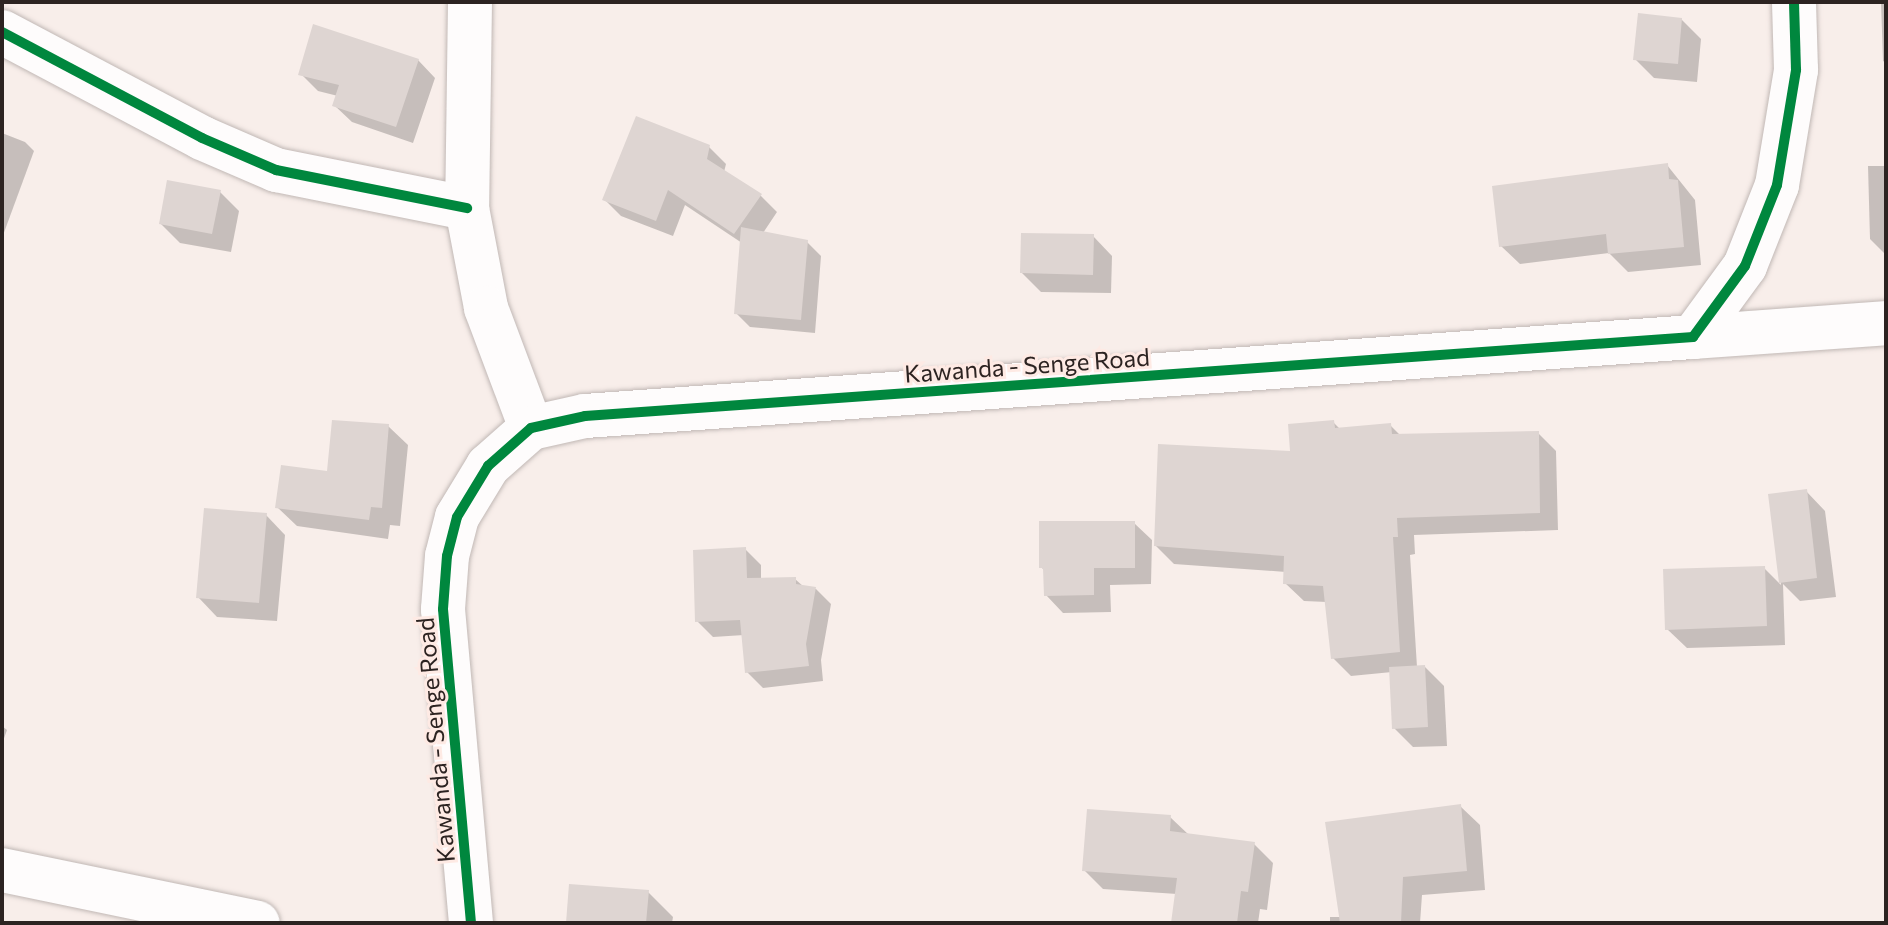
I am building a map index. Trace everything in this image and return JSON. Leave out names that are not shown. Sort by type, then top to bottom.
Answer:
[{"type":"street","points":[[470,2],[467,208],[486,308],[531,428]]},
{"type":"street","points":[[1693,337],[1745,266],[1777,185],[1796,70],[1794,2]]},
{"type":"street","points":[[2,32],[202,138],[276,170],[467,208]]},
{"type":"street","name":"Kawanda - Senge Road","points":[[471,923],[443,609],[447,556],[457,517],[488,466],[531,428],[585,416],[1886,323]]},
{"type":"street","points":[[2,870],[258,923]]},
{"type":"building","points":[[1638,13],[1682,18],[1678,64],[1633,60]]},
{"type":"building","points":[[313,24],[419,59],[396,127],[332,106],[339,85],[298,75]]},
{"type":"building","points":[[636,116],[710,145],[707,159],[762,194],[734,234],[668,190],[656,221],[602,200]]},
{"type":"building","points":[[1668,163],[1669,179],[1678,180],[1684,247],[1608,254],[1606,234],[1499,247],[1492,186]]},
{"type":"building","points":[[167,180],[221,190],[212,234],[159,224]]},
{"type":"building","points":[[741,227],[808,240],[801,320],[734,314]]},
{"type":"building","points":[[1021,233],[1094,234],[1093,275],[1020,273]]},
{"type":"building","points":[[332,420],[389,424],[382,508],[371,507],[369,520],[275,508],[281,465],[327,471]]},
{"type":"building","points":[[1334,420],[1335,428],[1391,423],[1392,434],[1539,431],[1540,513],[1397,518],[1398,537],[1393,537],[1400,652],[1331,659],[1323,586],[1283,584],[1284,556],[1154,546],[1158,444],[1290,451],[1288,424]]},
{"type":"building","points":[[1807,489],[1817,578],[1779,583],[1768,494]]},
{"type":"building","points":[[204,508],[267,513],[259,603],[196,598]]},
{"type":"building","points":[[1039,521],[1135,521],[1135,568],[1094,568],[1094,595],[1044,596],[1043,568],[1039,568]]},
{"type":"building","points":[[746,547],[747,578],[796,577],[796,584],[816,587],[806,644],[809,666],[745,673],[740,620],[695,622],[693,550]]},
{"type":"building","points":[[1765,566],[1767,626],[1665,630],[1663,569]]},
{"type":"building","points":[[1425,665],[1428,727],[1392,729],[1389,667]]},
{"type":"building","points":[[1461,804],[1467,871],[1403,877],[1401,923],[1340,923],[1325,822]]},
{"type":"building","points":[[1087,809],[1171,815],[1170,831],[1255,842],[1248,892],[1241,891],[1237,923],[1171,923],[1177,878],[1082,871]]},
{"type":"building","points":[[569,884],[649,890],[646,923],[566,923]]},
{"type":"cycle path","points":[[471,923],[443,609],[447,556],[457,517],[488,466],[531,428],[585,416],[1693,337],[1745,266],[1777,185],[1796,70],[1794,2]]},
{"type":"cycle path","points":[[2,32],[202,138],[276,170],[467,208]]}]
